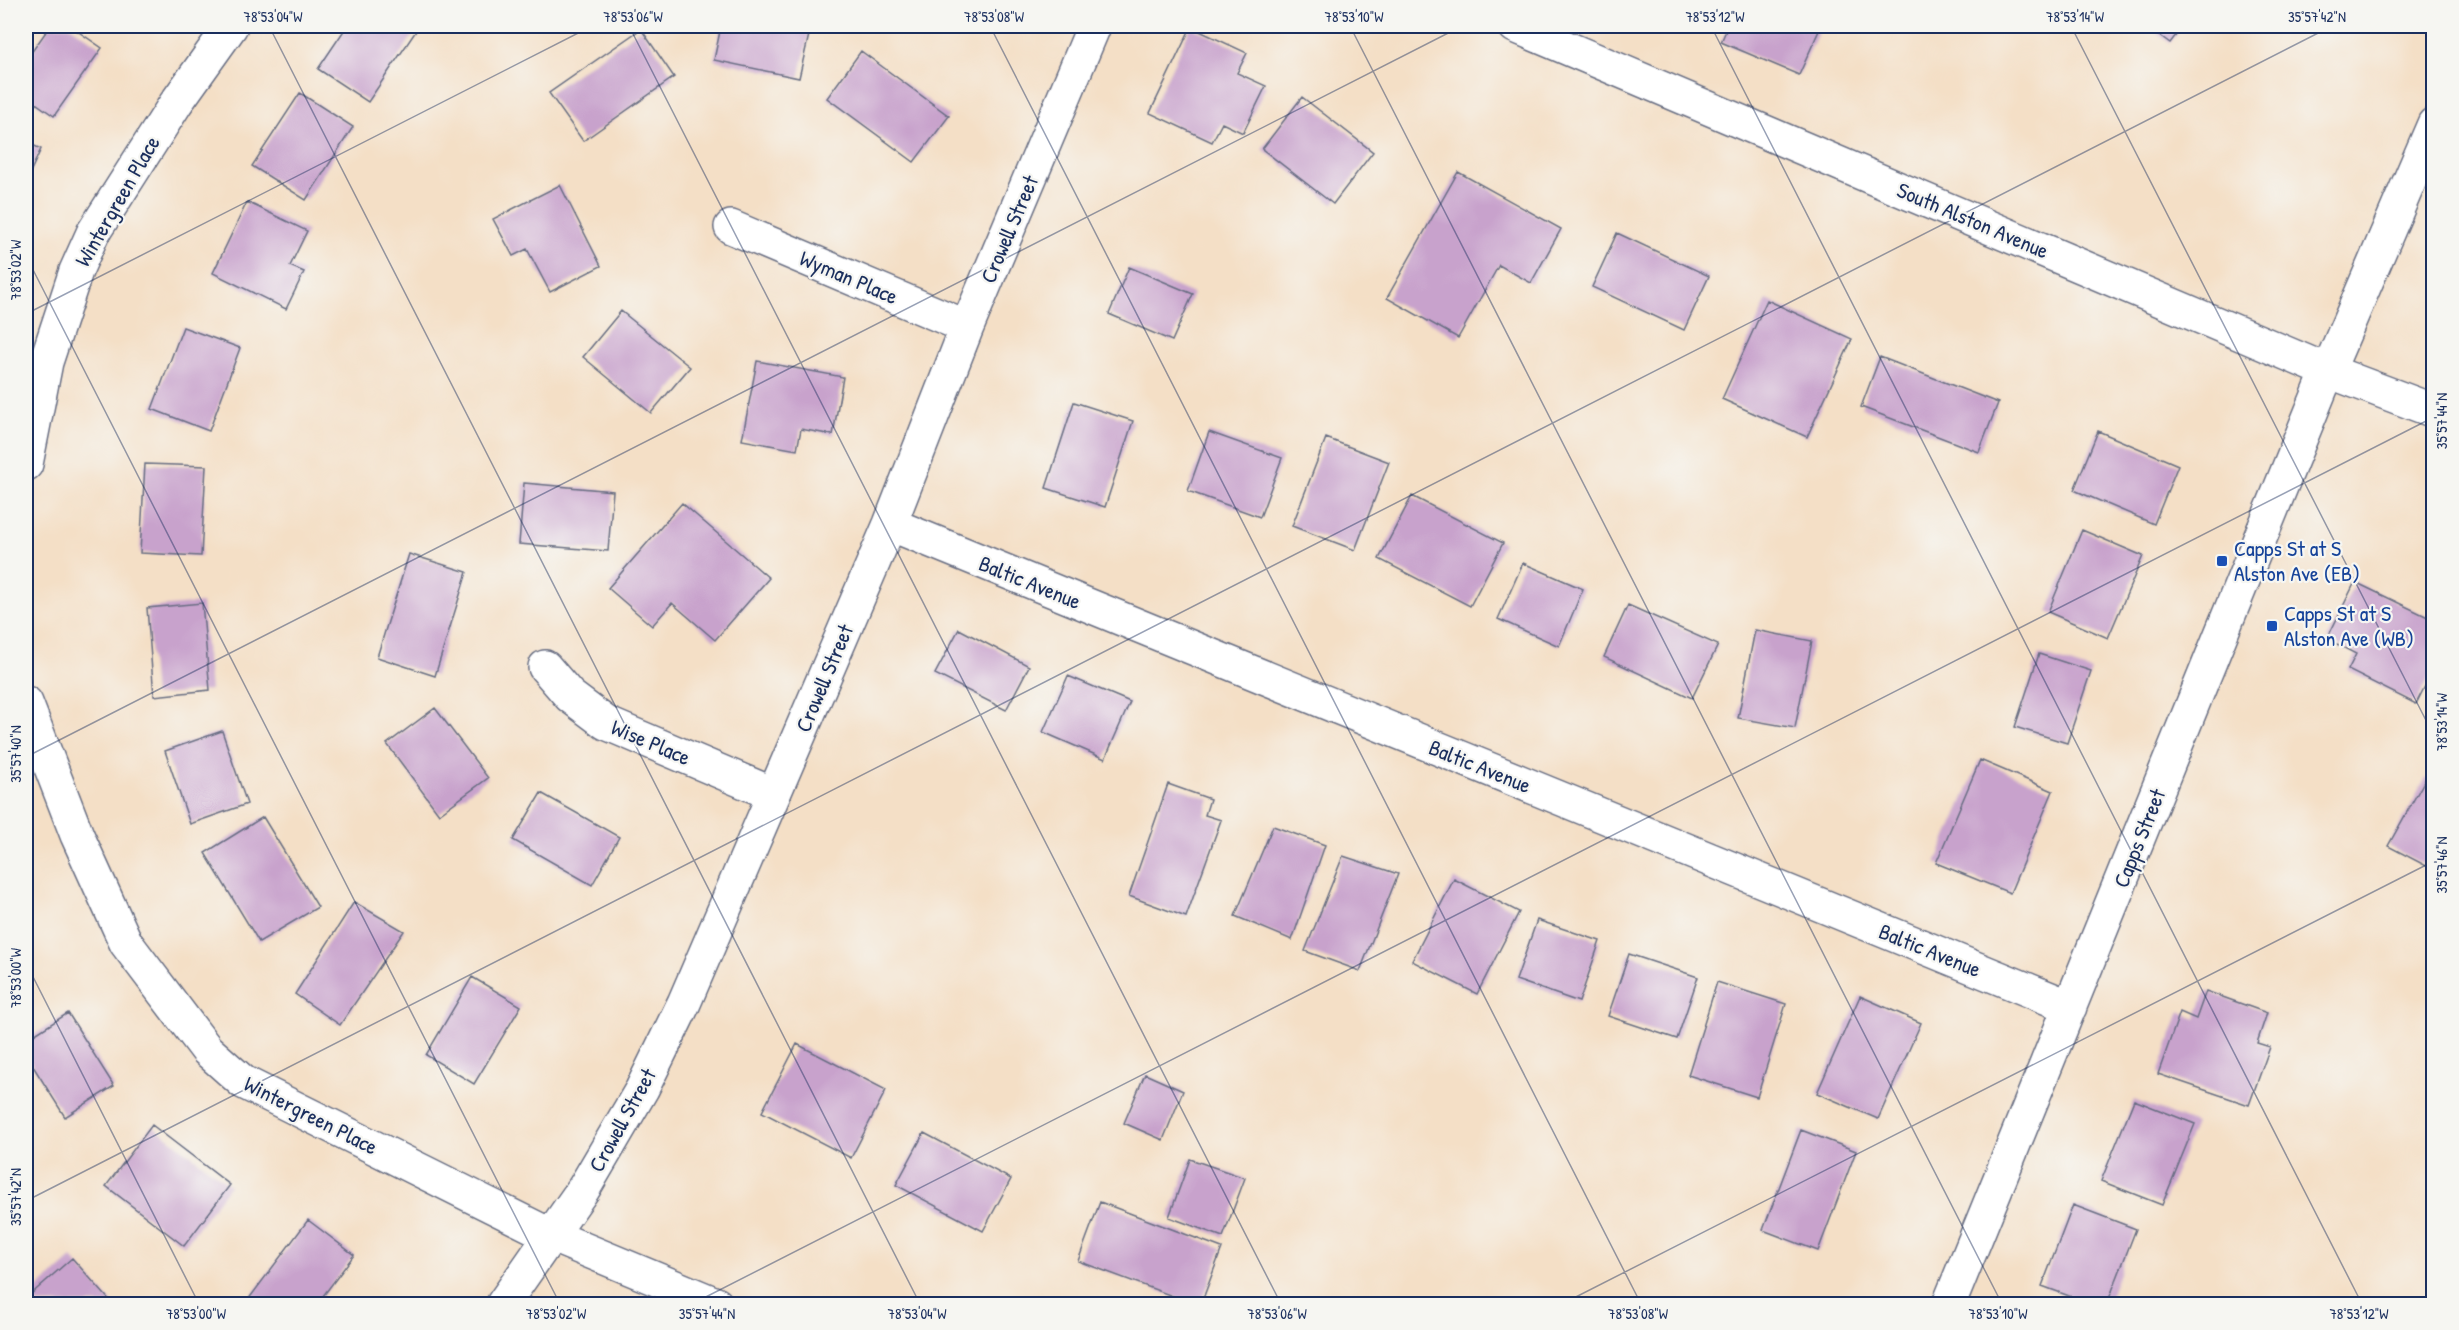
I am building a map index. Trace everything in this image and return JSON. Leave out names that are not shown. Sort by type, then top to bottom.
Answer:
[{"type":"street","name":"Wintergreen Place","points":[[26,464],[46,362],[80,262],[93,233],[176,103],[231,26]]},
{"type":"street","name":"Crowell Street","points":[[503,1305],[584,1188],[642,1089],[684,1003],[890,524],[967,327],[1094,26]]},
{"type":"street","name":"South Alston Avenue","points":[[1515,26],[2328,371],[2433,411]]},
{"type":"street","name":"Capps Street","points":[[1949,1305],[2328,371],[2433,124]]},
{"type":"street","name":"Wyman Place","points":[[731,227],[967,327]]},
{"type":"street","name":"Baltic Avenue","points":[[890,524],[2070,1007]]},
{"type":"street","name":"Wise Place","points":[[545,666],[570,696],[606,723],[773,794]]},
{"type":"street","name":"Wintergreen Place","points":[[26,703],[77,835],[126,943],[207,1050],[243,1083],[550,1234],[716,1305]]},
{"type":"building","points":[[50,26],[70,26],[102,48],[54,116],[26,96],[26,60]]},
{"type":"building","points":[[347,26],[415,26],[418,28],[368,102],[318,69]]},
{"type":"building","points":[[721,26],[811,26],[799,78],[714,60]]},
{"type":"building","points":[[1728,26],[1821,26],[1799,75],[1721,42]]},
{"type":"building","points":[[2147,26],[2183,26],[2170,43]]},
{"type":"building","points":[[1191,27],[1247,53],[1237,73],[1266,86],[1243,133],[1222,123],[1212,142],[1150,113]]},
{"type":"building","points":[[641,29],[674,77],[583,141],[549,93]]},
{"type":"building","points":[[861,51],[949,116],[914,162],[827,98]]},
{"type":"building","points":[[300,93],[353,127],[306,200],[252,166]]},
{"type":"building","points":[[1302,97],[1373,152],[1333,204],[1262,149]]},
{"type":"building","points":[[26,142],[41,149],[26,181]]},
{"type":"building","points":[[1458,172],[1561,229],[1531,283],[1499,265],[1458,338],[1387,298]]},
{"type":"building","points":[[560,185],[601,266],[550,292],[527,249],[513,256],[493,219]]},
{"type":"building","points":[[247,202],[307,231],[290,266],[304,272],[286,309],[213,273]]},
{"type":"building","points":[[1617,233],[1709,276],[1684,330],[1592,287]]},
{"type":"building","points":[[1129,267],[1193,294],[1172,341],[1109,314]]},
{"type":"building","points":[[1767,300],[1852,339],[1807,437],[1722,399]]},
{"type":"building","points":[[621,311],[690,367],[651,413],[583,357]]},
{"type":"building","points":[[183,327],[240,348],[209,431],[152,409]]},
{"type":"building","points":[[1880,357],[1998,403],[1979,452],[1861,407]]},
{"type":"building","points":[[757,361],[843,377],[833,435],[801,429],[797,450],[742,440]]},
{"type":"building","points":[[1074,402],[1133,421],[1105,507],[1046,488]]},
{"type":"building","points":[[2098,431],[2178,465],[2154,524],[2074,490]]},
{"type":"building","points":[[1209,432],[1282,458],[1260,517],[1188,491]]},
{"type":"building","points":[[1326,438],[1389,462],[1355,550],[1292,526]]},
{"type":"building","points":[[145,464],[206,466],[201,556],[140,553]]},
{"type":"building","points":[[524,483],[613,491],[608,551],[519,544]]},
{"type":"building","points":[[1412,496],[1503,543],[1470,606],[1379,559]]},
{"type":"building","points":[[682,503],[769,578],[715,640],[672,603],[652,626],[608,588]]},
{"type":"building","points":[[2082,530],[2143,556],[2108,638],[2048,612]]},
{"type":"building","points":[[409,554],[467,572],[435,676],[377,657]]},
{"type":"building","points":[[1523,563],[1583,589],[1559,646],[1498,619]]},
{"type":"building","points":[[2355,582],[2434,620],[2434,668],[2416,704],[2348,670],[2356,654],[2327,639]]},
{"type":"building","points":[[202,603],[210,690],[154,696],[147,608]]},
{"type":"building","points":[[1628,605],[1718,645],[1692,698],[1604,657]]},
{"type":"building","points":[[959,629],[1029,666],[1006,710],[935,674]]},
{"type":"building","points":[[1755,630],[1812,641],[1795,728],[1738,718]]},
{"type":"building","points":[[2039,654],[2091,671],[2067,743],[2015,727]]},
{"type":"building","points":[[1068,676],[1130,702],[1105,759],[1043,732]]},
{"type":"building","points":[[435,708],[488,778],[439,814],[387,744]]},
{"type":"building","points":[[222,731],[247,804],[190,824],[165,751]]},
{"type":"building","points":[[1980,760],[2053,791],[2010,893],[1936,863]]},
{"type":"building","points":[[2426,778],[2434,782],[2434,870],[2388,846]]},
{"type":"building","points":[[1168,784],[1210,799],[1205,815],[1221,820],[1186,917],[1129,896]]},
{"type":"building","points":[[541,793],[619,837],[592,885],[513,840]]},
{"type":"building","points":[[263,817],[318,907],[259,942],[205,853]]},
{"type":"building","points":[[1273,826],[1325,845],[1292,940],[1235,916]]},
{"type":"building","points":[[1343,856],[1398,874],[1360,971],[1305,951]]},
{"type":"building","points":[[1454,879],[1519,912],[1477,994],[1412,961]]},
{"type":"building","points":[[354,902],[404,931],[340,1025],[295,994]]},
{"type":"building","points":[[1537,920],[1600,941],[1579,1002],[1516,980]]},
{"type":"building","points":[[1629,954],[1698,977],[1677,1039],[1608,1016]]},
{"type":"building","points":[[472,977],[521,1006],[474,1084],[426,1055]]},
{"type":"building","points":[[1717,982],[1786,1004],[1757,1097],[1688,1075]]},
{"type":"building","points":[[2206,991],[2267,1013],[2257,1043],[2270,1047],[2249,1105],[2158,1074],[2180,1012],[2196,1019]]},
{"type":"building","points":[[1860,996],[1921,1023],[1878,1119],[1817,1093]]},
{"type":"building","points":[[68,1013],[114,1086],[65,1117],[26,1055],[26,1040]]},
{"type":"building","points":[[797,1044],[886,1090],[851,1158],[762,1112]]},
{"type":"building","points":[[1145,1074],[1183,1091],[1163,1140],[1124,1123]]},
{"type":"building","points":[[2134,1100],[2195,1124],[2162,1205],[2101,1181]]},
{"type":"building","points":[[152,1125],[230,1185],[184,1246],[106,1186]]},
{"type":"building","points":[[1801,1130],[1856,1151],[1818,1251],[1763,1230]]},
{"type":"building","points":[[924,1133],[1011,1179],[983,1231],[896,1185]]},
{"type":"building","points":[[1190,1159],[1245,1178],[1223,1237],[1169,1217]]},
{"type":"building","points":[[1100,1202],[1222,1248],[1201,1304],[1194,1304],[1078,1261]]},
{"type":"building","points":[[2073,1205],[2136,1229],[2107,1304],[2091,1304],[2042,1286]]},
{"type":"building","points":[[308,1220],[354,1255],[317,1304],[245,1304]]},
{"type":"building","points":[[72,1258],[113,1304],[36,1304],[29,1296]]},
{"type":"place","name":"Capps St at S Alston Ave (EB)","points":[[2222,561]]},
{"type":"place","name":"Capps St at S Alston Ave (WB)","points":[[2272,626]]}]
